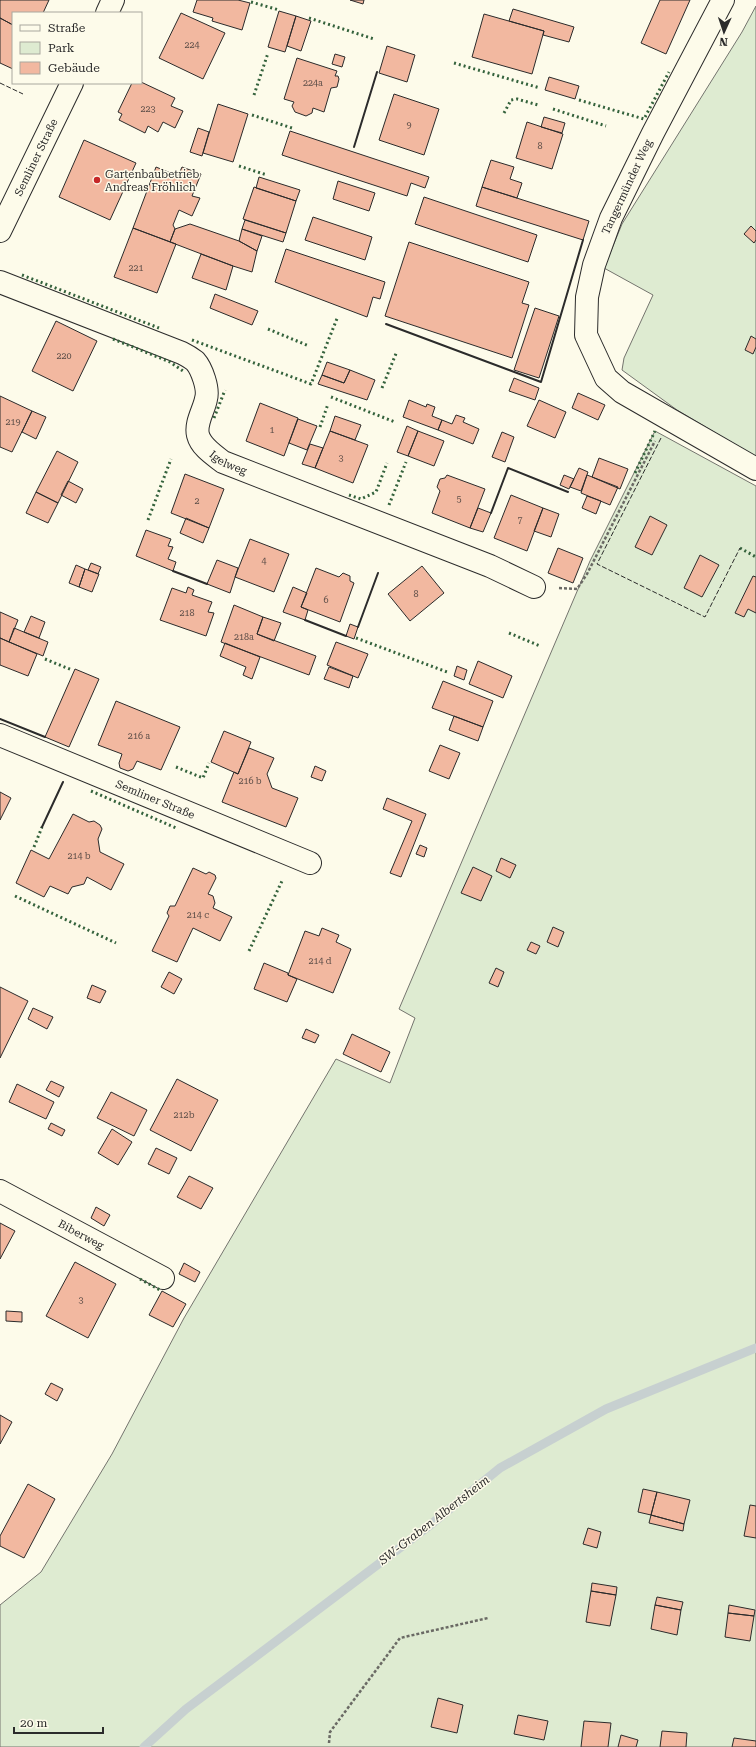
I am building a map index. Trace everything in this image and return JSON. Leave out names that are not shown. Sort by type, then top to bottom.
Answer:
[{"type":"street","points":[[107,12],[113,0]]},
{"type":"street","name":"Tangermünder Weg","points":[[724,0],[653,133],[610,218],[594,265],[586,296],[586,335],[606,378],[622,392],[756,469]]},
{"type":"street","name":"Semliner Straße","points":[[0,231],[72,84]]},
{"type":"street","name":"Igelweg","points":[[0,282],[182,353],[196,362],[204,380],[207,398],[199,421],[198,435],[207,450],[223,462],[490,566],[534,587]]},
{"type":"street","name":"Semliner Straße","points":[[0,735],[310,863]]},
{"type":"street","name":"Biberweg","points":[[0,1191],[163,1278]]},
{"type":"path","points":[[534,587],[577,589],[587,574],[667,418]]},
{"type":"path","points":[[329,1743],[330,1732],[400,1638],[488,1618]]},
{"type":"green space","points":[[756,6],[756,457],[677,410],[622,370],[624,358],[653,295],[604,268],[622,224],[742,32]]},
{"type":"green space","points":[[655,431],[756,486],[756,1747],[0,1747],[0,1605],[41,1572],[112,1454],[184,1318],[336,1059],[390,1083],[415,1018],[399,1009],[590,561]]},
{"type":"building","points":[[0,0],[49,0],[43,12],[12,12],[12,24],[0,18]]},
{"type":"building","points":[[197,0],[238,0],[250,3],[242,30],[212,21],[213,18],[193,12]]},
{"type":"building","points":[[350,0],[364,0],[363,4]]},
{"type":"building","points":[[660,0],[690,0],[666,54],[641,43]]},
{"type":"building","points":[[513,9],[574,27],[569,42],[543,35],[544,31],[509,21]]},
{"type":"building","points":[[279,11],[296,16],[285,52],[268,47]]},
{"type":"building","points":[[181,13],[225,33],[203,79],[159,58]]},
{"type":"building","points":[[484,14],[544,31],[532,74],[472,57]]},
{"type":"building","points":[[296,16],[311,21],[301,51],[287,46]]},
{"type":"building","points":[[0,18],[12,24],[12,69],[0,63]]},
{"type":"building","points":[[387,46],[415,55],[407,82],[379,73]]},
{"type":"building","points":[[335,54],[345,57],[342,67],[332,64]]},
{"type":"building","points":[[297,58],[337,71],[335,76],[338,76],[339,79],[337,87],[331,88],[324,112],[313,108],[312,113],[306,116],[295,112],[292,106],[294,102],[284,99]]},
{"type":"building","points":[[549,77],[579,86],[575,99],[545,90]]},
{"type":"building","points":[[142,82],[175,98],[171,106],[183,111],[175,128],[163,122],[158,132],[148,126],[145,133],[119,120],[122,114],[118,112],[132,84],[142,84]]},
{"type":"building","points":[[394,94],[439,109],[424,155],[379,140]]},
{"type":"building","points":[[218,104],[248,114],[233,162],[203,153]]},
{"type":"building","points":[[544,117],[565,123],[562,133],[541,127]]},
{"type":"building","points":[[527,122],[563,134],[552,169],[516,158]]},
{"type":"building","points":[[198,128],[209,132],[202,156],[190,152]]},
{"type":"building","points":[[290,131],[429,177],[425,188],[411,183],[407,196],[282,155]]},
{"type":"building","name":"Gartenbaubetrieb Andreas Fröhlich","points":[[84,140],[136,163],[110,220],[59,197]]},
{"type":"building","points":[[491,160],[514,167],[510,179],[522,183],[517,198],[482,187]]},
{"type":"building","points":[[156,167],[178,176],[182,167],[201,174],[192,196],[200,198],[192,216],[179,210],[173,225],[175,229],[170,242],[133,228]]},
{"type":"building","points":[[259,177],[300,190],[296,201],[256,188]]},
{"type":"building","points":[[338,181],[375,193],[369,211],[333,199]]},
{"type":"building","points":[[254,187],[296,201],[286,233],[243,219]]},
{"type":"building","points":[[482,187],[589,221],[583,240],[476,206]]},
{"type":"building","points":[[424,197],[537,235],[528,262],[415,224]]},
{"type":"building","points":[[313,217],[372,237],[365,260],[305,240]]},
{"type":"building","points":[[245,220],[286,233],[283,242],[242,229]]},
{"type":"building","points":[[190,224],[239,241],[257,251],[252,272],[170,242],[175,229]]},
{"type":"building","points":[[751,226],[756,231],[756,240],[754,243],[744,234]]},
{"type":"building","points":[[133,228],[176,244],[157,293],[114,277]]},
{"type":"building","points":[[242,229],[262,236],[257,251],[239,241]]},
{"type":"building","points":[[409,242],[529,282],[522,303],[529,305],[512,358],[385,316]]},
{"type":"building","points":[[286,249],[385,282],[380,299],[373,297],[367,317],[275,282]]},
{"type":"building","points":[[201,254],[233,266],[226,290],[192,278]]},
{"type":"building","points":[[215,294],[258,311],[252,325],[210,308]]},
{"type":"building","points":[[535,308],[559,316],[539,378],[514,370]]},
{"type":"building","points":[[56,321],[97,341],[73,391],[32,371]]},
{"type":"building","points":[[751,336],[756,339],[756,347],[753,354],[745,350]]},
{"type":"building","points":[[327,362],[350,370],[344,383],[322,375]]},
{"type":"building","points":[[350,370],[375,380],[367,400],[318,384],[322,375],[344,383]]},
{"type":"building","points":[[514,378],[539,388],[535,400],[509,391]]},
{"type":"building","points":[[578,393],[605,405],[598,420],[572,408]]},
{"type":"building","points":[[0,396],[32,411],[12,452],[0,447]]},
{"type":"building","points":[[409,400],[426,407],[427,404],[435,407],[432,416],[442,420],[438,430],[403,417]]},
{"type":"building","points":[[539,400],[566,412],[555,438],[527,426]]},
{"type":"building","points":[[260,403],[298,418],[284,456],[246,441]]},
{"type":"building","points":[[32,411],[46,417],[36,439],[22,432]]},
{"type":"building","points":[[456,415],[465,418],[463,422],[479,429],[473,444],[438,430],[442,420],[452,424]]},
{"type":"building","points":[[335,416],[361,425],[355,440],[330,431]]},
{"type":"building","points":[[298,419],[317,426],[307,450],[289,443]]},
{"type":"building","points":[[407,426],[418,431],[408,456],[397,452]]},
{"type":"building","points":[[330,431],[368,445],[353,483],[315,468]]},
{"type":"building","points":[[418,431],[444,441],[434,466],[408,456]]},
{"type":"building","points":[[502,432],[514,437],[505,462],[492,457]]},
{"type":"building","points":[[310,444],[323,448],[315,468],[302,464]]},
{"type":"building","points":[[57,451],[78,462],[58,503],[36,492]]},
{"type":"building","points":[[599,458],[628,469],[620,489],[592,477]]},
{"type":"building","points":[[579,468],[588,472],[581,491],[570,487]]},
{"type":"building","points":[[185,474],[224,489],[209,528],[171,513]]},
{"type":"building","points":[[447,475],[485,489],[470,528],[432,513],[440,491],[437,487],[440,479],[445,478]]},
{"type":"building","points":[[564,475],[574,479],[569,489],[560,485]]},
{"type":"building","points":[[587,475],[618,487],[610,505],[581,493]]},
{"type":"building","points":[[68,481],[83,489],[76,503],[61,495]]},
{"type":"building","points":[[36,492],[58,503],[48,523],[26,513]]},
{"type":"building","points":[[511,495],[543,508],[527,551],[494,538]]},
{"type":"building","points":[[587,496],[601,501],[596,514],[582,508]]},
{"type":"building","points":[[478,508],[491,513],[483,532],[470,528]]},
{"type":"building","points":[[543,508],[559,514],[551,537],[534,531]]},
{"type":"building","points":[[650,516],[667,525],[652,555],[635,547]]},
{"type":"building","points":[[186,518],[209,528],[203,543],[180,533]]},
{"type":"building","points":[[146,530],[171,539],[168,546],[173,547],[168,559],[176,562],[173,571],[136,556]]},
{"type":"building","points":[[250,539],[289,554],[274,592],[235,577]]},
{"type":"building","points":[[558,548],[583,558],[573,583],[548,573]]},
{"type":"building","points":[[700,555],[719,565],[702,597],[684,588]]},
{"type":"building","points":[[217,560],[238,568],[230,593],[207,584]]},
{"type":"building","points":[[91,563],[101,567],[98,574],[88,570]]},
{"type":"building","points":[[76,565],[85,569],[79,587],[69,583]]},
{"type":"building","points":[[422,566],[444,593],[410,621],[388,594]]},
{"type":"building","points":[[316,568],[339,577],[343,573],[350,576],[350,581],[354,583],[340,622],[301,607]]},
{"type":"building","points":[[85,569],[99,574],[92,592],[79,587]]},
{"type":"building","points":[[753,576],[756,577],[756,613],[748,609],[744,617],[735,613]]},
{"type":"building","points":[[188,587],[194,590],[192,595],[212,602],[208,612],[214,613],[206,636],[160,620],[172,588],[186,593]]},
{"type":"building","points":[[293,587],[307,593],[301,607],[308,610],[305,620],[283,612]]},
{"type":"building","points":[[234,605],[263,617],[257,634],[316,656],[309,675],[221,642]]},
{"type":"building","points":[[0,612],[18,620],[9,642],[0,638]]},
{"type":"building","points":[[31,616],[45,622],[39,638],[24,632]]},
{"type":"building","points":[[263,617],[281,623],[274,641],[257,634]]},
{"type":"building","points":[[350,624],[358,627],[354,639],[346,636]]},
{"type":"building","points":[[14,628],[48,642],[43,656],[9,642]]},
{"type":"building","points":[[0,638],[37,654],[28,676],[0,665]]},
{"type":"building","points":[[336,642],[368,654],[358,678],[327,665]]},
{"type":"building","points":[[225,643],[260,657],[252,679],[243,675],[246,667],[220,656]]},
{"type":"building","points":[[478,661],[512,676],[503,698],[469,684]]},
{"type":"building","points":[[457,666],[467,670],[464,680],[454,676]]},
{"type":"building","points":[[329,667],[353,676],[349,688],[324,679]]},
{"type":"building","points":[[75,669],[99,679],[69,747],[45,737]]},
{"type":"building","points":[[443,681],[493,701],[483,727],[432,708]]},
{"type":"building","points":[[116,701],[180,727],[161,770],[137,761],[133,769],[128,771],[120,768],[119,763],[122,754],[98,745]]},
{"type":"building","points":[[454,716],[483,727],[478,741],[449,730]]},
{"type":"building","points":[[224,731],[251,742],[238,774],[211,762]]},
{"type":"building","points":[[440,745],[460,753],[449,779],[429,771]]},
{"type":"building","points":[[249,748],[274,758],[267,774],[272,788],[298,798],[286,827],[222,802],[234,772],[238,774]]},
{"type":"building","points":[[315,766],[326,771],[322,781],[311,777]]},
{"type":"building","points":[[0,792],[11,798],[0,820]]},
{"type":"building","points":[[387,798],[426,814],[401,877],[390,873],[412,821],[383,809]]},
{"type":"building","points":[[73,814],[89,822],[94,821],[100,825],[102,829],[98,839],[100,852],[124,864],[111,890],[87,877],[84,884],[72,887],[68,894],[50,886],[44,897],[16,883],[31,850],[49,859]]},
{"type":"building","points":[[420,845],[427,848],[424,857],[416,854]]},
{"type":"building","points":[[501,858],[516,865],[510,878],[496,871]]},
{"type":"building","points":[[473,867],[492,876],[481,901],[461,893]]},
{"type":"building","points":[[193,868],[206,874],[209,872],[215,875],[216,878],[208,894],[213,896],[215,903],[213,908],[232,917],[220,941],[193,928],[177,962],[152,951],[169,916],[167,913],[170,906],[175,906]]},
{"type":"building","points":[[553,927],[564,932],[558,947],[547,942]]},
{"type":"building","points":[[322,928],[339,935],[336,942],[351,949],[333,993],[288,975],[305,931],[319,936]]},
{"type":"building","points":[[531,942],[540,946],[536,954],[527,950]]},
{"type":"building","points":[[264,963],[288,973],[288,975],[297,979],[287,1002],[254,989]]},
{"type":"building","points":[[496,968],[504,972],[498,987],[489,983]]},
{"type":"building","points":[[169,972],[182,979],[174,994],[161,987]]},
{"type":"building","points":[[92,985],[106,991],[100,1003],[87,998]]},
{"type":"building","points":[[0,987],[28,1001],[0,1058]]},
{"type":"building","points":[[33,1008],[53,1017],[47,1029],[28,1019]]},
{"type":"building","points":[[306,1029],[319,1035],[315,1043],[302,1038]]},
{"type":"building","points":[[352,1034],[390,1052],[381,1072],[343,1054]]},
{"type":"building","points":[[177,1079],[218,1100],[191,1151],[150,1130]]},
{"type":"building","points":[[51,1081],[64,1087],[59,1097],[46,1090]]},
{"type":"building","points":[[17,1084],[54,1102],[46,1119],[9,1102]]},
{"type":"building","points":[[111,1092],[147,1110],[134,1136],[97,1118]]},
{"type":"building","points":[[51,1123],[65,1130],[62,1136],[48,1129]]},
{"type":"building","points":[[112,1129],[132,1142],[118,1165],[98,1153]]},
{"type":"building","points":[[156,1148],[177,1158],[169,1174],[148,1164]]},
{"type":"building","points":[[189,1176],[213,1188],[201,1209],[177,1197]]},
{"type":"building","points":[[96,1207],[110,1215],[104,1226],[91,1218]]},
{"type":"building","points":[[0,1223],[15,1231],[0,1259]]},
{"type":"building","points":[[75,1262],[116,1284],[88,1338],[46,1316]]},
{"type":"building","points":[[184,1263],[200,1272],[195,1282],[179,1274]]},
{"type":"building","points":[[162,1291],[186,1304],[173,1327],[149,1315]]},
{"type":"building","points":[[6,1311],[22,1312],[22,1322],[6,1321]]},
{"type":"building","points":[[51,1383],[63,1389],[57,1401],[45,1394]]},
{"type":"building","points":[[0,1415],[12,1422],[0,1444]]},
{"type":"building","points":[[28,1484],[55,1499],[24,1558],[0,1546],[0,1536]]},
{"type":"building","points":[[643,1489],[657,1492],[651,1515],[638,1512]]},
{"type":"building","points":[[657,1492],[690,1500],[684,1524],[651,1515]]},
{"type":"building","points":[[750,1505],[756,1506],[756,1538],[744,1536]]},
{"type":"building","points":[[651,1515],[684,1524],[683,1531],[649,1523]]},
{"type":"building","points":[[588,1528],[601,1532],[597,1548],[583,1544]]},
{"type":"building","points":[[592,1583],[617,1587],[616,1595],[591,1591]]},
{"type":"building","points":[[591,1591],[616,1595],[610,1626],[586,1622]]},
{"type":"building","points":[[657,1597],[683,1602],[681,1610],[655,1605]]},
{"type":"building","points":[[655,1605],[681,1610],[677,1635],[651,1629]]},
{"type":"building","points":[[729,1605],[755,1610],[754,1616],[728,1613]]},
{"type":"building","points":[[728,1613],[754,1616],[750,1641],[725,1637]]},
{"type":"building","points":[[438,1698],[463,1705],[457,1733],[431,1727]]},
{"type":"building","points":[[518,1715],[548,1721],[544,1740],[514,1734]]},
{"type":"building","points":[[584,1721],[611,1723],[608,1747],[581,1747]]},
{"type":"building","points":[[662,1731],[687,1733],[686,1747],[660,1747]]},
{"type":"building","points":[[621,1735],[638,1740],[636,1747],[618,1747]]},
{"type":"building","points":[[734,1738],[756,1741],[756,1747],[732,1747]]},
{"type":"waterway","name":"SW-Graben Albertsheim","points":[[144,1747],[186,1709],[429,1526],[500,1468],[606,1409],[756,1348]]},
{"type":"hedge","points":[[251,2],[279,10]]},
{"type":"hedge","points":[[309,18],[374,39]]},
{"type":"hedge","points":[[254,95],[268,53]]},
{"type":"hedge","points":[[454,63],[540,88]]},
{"type":"hedge","points":[[579,100],[644,119],[669,72]]},
{"type":"hedge","points":[[504,113],[511,100],[517,99],[538,105]]},
{"type":"hedge","points":[[553,109],[606,126]]},
{"type":"hedge","points":[[252,115],[292,128]]},
{"type":"hedge","points":[[239,166],[267,175]]},
{"type":"hedge","points":[[22,275],[159,328]]},
{"type":"hedge","points":[[192,340],[311,384],[338,316]]},
{"type":"hedge","points":[[268,329],[309,346]]},
{"type":"hedge","points":[[113,339],[170,362],[183,371]]},
{"type":"hedge","points":[[382,388],[397,351]]},
{"type":"hedge","points":[[214,418],[225,390]]},
{"type":"hedge","points":[[331,397],[395,422]]},
{"type":"hedge","points":[[320,427],[328,404]]},
{"type":"hedge","points":[[635,473],[655,431]]},
{"type":"hedge","points":[[148,520],[171,459]]},
{"type":"hedge","points":[[389,505],[406,462]]},
{"type":"hedge","points":[[349,495],[361,499],[376,492],[387,463]]},
{"type":"hedge","points":[[740,548],[756,557]]},
{"type":"hedge","points":[[509,633],[540,646]]},
{"type":"hedge","points":[[356,638],[447,672]]},
{"type":"hedge","points":[[45,659],[72,670]]},
{"type":"hedge","points":[[176,767],[203,778],[209,763]]},
{"type":"hedge","points":[[91,791],[176,828]]},
{"type":"hedge","points":[[34,847],[42,827]]},
{"type":"hedge","points":[[249,951],[282,881]]},
{"type":"hedge","points":[[15,896],[116,943]]},
{"type":"hedge","points":[[140,1279],[160,1290]]},
{"type":"fence","points":[[0,83],[23,94]]},
{"type":"fence","points":[[661,438],[597,564],[705,617],[740,548]]},
{"type":"wall","points":[[354,147],[377,72]]},
{"type":"wall","points":[[386,324],[541,382],[583,240]]},
{"type":"wall","points":[[491,513],[508,468],[568,492]]},
{"type":"wall","points":[[173,571],[207,584]]},
{"type":"wall","points":[[358,627],[378,573]]},
{"type":"wall","points":[[305,620],[346,636]]},
{"type":"wall","points":[[0,719],[45,737]]},
{"type":"wall","points":[[42,827],[63,782]]},
{"type":"place","name":"Gartenbaubetrieb Andreas Fröhlich","points":[[97,180]]}]
